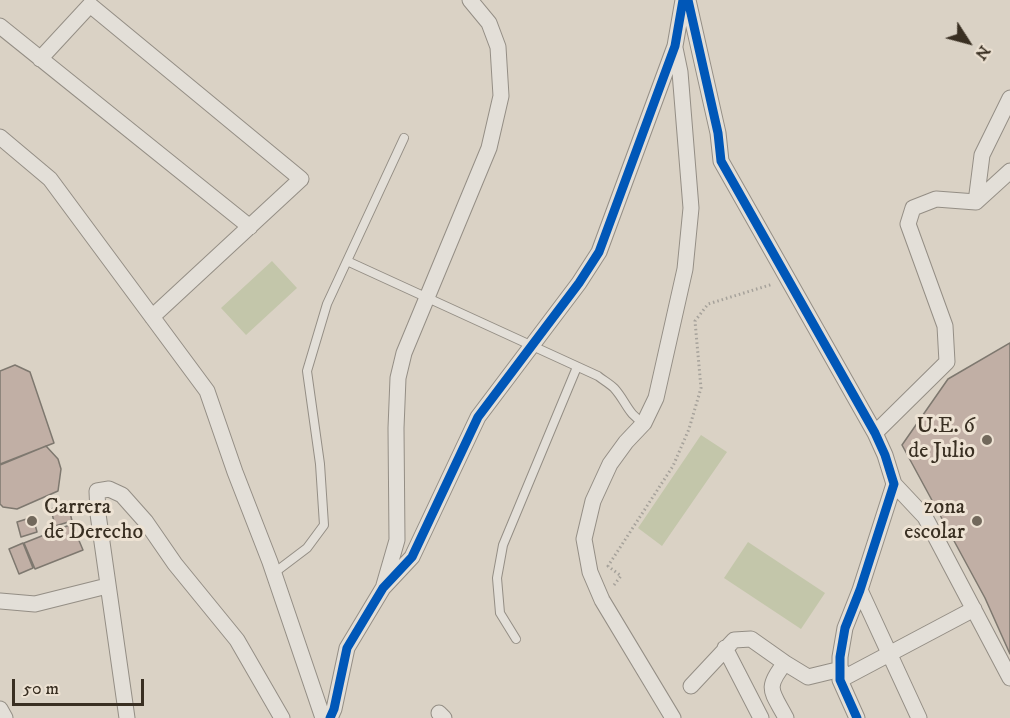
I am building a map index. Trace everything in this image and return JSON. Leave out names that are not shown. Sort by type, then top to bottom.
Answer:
[{"type":"street","points":[[383,588],[398,540],[396,428],[398,378],[405,353],[489,148],[501,96],[498,47],[489,23],[470,0]]},
{"type":"street","points":[[330,718],[334,709],[346,648],[383,588],[412,557],[478,417],[579,283],[599,252],[675,46],[683,0]]},
{"type":"street","points":[[688,0],[718,133],[721,161],[874,433],[885,455],[894,484],[925,517],[1010,678]]},
{"type":"street","points":[[40,59],[90,5],[302,179],[152,317]]},
{"type":"street","points":[[0,26],[250,227]]},
{"type":"street","points":[[673,718],[602,600],[590,573],[584,539],[593,501],[610,464],[644,423],[656,398],[682,281],[691,208],[680,72],[675,46]]},
{"type":"street","points":[[976,202],[982,156],[1010,98]]},
{"type":"street","points":[[0,137],[50,179],[207,391],[274,573],[323,718]]},
{"type":"street","points":[[874,433],[947,362],[945,326],[908,224],[913,208],[936,199],[976,202],[1010,171]]},
{"type":"street","points":[[857,718],[840,674],[845,628],[860,590],[894,484]]},
{"type":"street","points":[[127,718],[107,586],[97,491],[108,489],[122,495],[146,522],[175,564],[237,640],[282,718]]},
{"type":"street","points":[[0,601],[35,604],[107,586]]},
{"type":"street","points":[[860,590],[919,718]]},
{"type":"street","points":[[691,686],[734,640],[751,639],[808,677],[840,674],[890,655],[974,609]]},
{"type":"street","points":[[725,648],[761,718]]},
{"type":"street","points":[[785,663],[772,678],[772,691],[786,718]]},
{"type":"street","points":[[0,709],[5,718]]},
{"type":"lane","points":[[274,573],[307,548],[324,525],[320,464],[307,371],[327,304],[404,138]]},
{"type":"lane","points":[[347,261],[598,376],[614,388],[635,419],[644,423]]},
{"type":"lane","points":[[516,639],[500,613],[497,578],[503,545],[577,367]]},
{"type":"path","points":[[602,600],[621,576],[608,566],[673,466],[689,429],[701,388],[695,321],[708,304],[788,278]]},
{"type":"green space","points":[[272,261],[297,288],[246,335],[221,308]]},
{"type":"green space","points":[[701,435],[727,452],[662,546],[638,528]]},
{"type":"green space","points":[[748,542],[825,593],[801,629],[724,578]]},
{"type":"building","name":"zona escolar","points":[[1010,343],[1010,654],[985,598],[902,445],[948,379]]},
{"type":"building","points":[[15,365],[30,372],[54,443],[0,464],[0,371]]},
{"type":"building","points":[[46,446],[58,459],[61,469],[58,491],[17,509],[3,507],[0,504],[0,465]]},
{"type":"building","points":[[68,504],[72,521],[55,526],[51,509]]},
{"type":"building","points":[[33,517],[37,532],[21,537],[17,522]]},
{"type":"building","points":[[72,524],[83,550],[35,569],[24,543]]},
{"type":"building","points":[[23,543],[33,568],[19,574],[9,549]]},
{"type":"cycle path","points":[[330,718],[347,648],[383,588],[412,557],[478,417],[579,283],[599,252],[675,46],[683,0]]},
{"type":"cycle path","points":[[688,0],[718,133],[721,161],[875,433],[894,484],[860,590],[845,628],[840,657],[840,680],[857,718]]},
{"type":"place","name":"U.E. 6 de Julio","points":[[987,440]]},
{"type":"place","name":"Carrera de Derecho","points":[[32,521]]},
{"type":"place","name":"zona escolar","points":[[977,521]]}]
